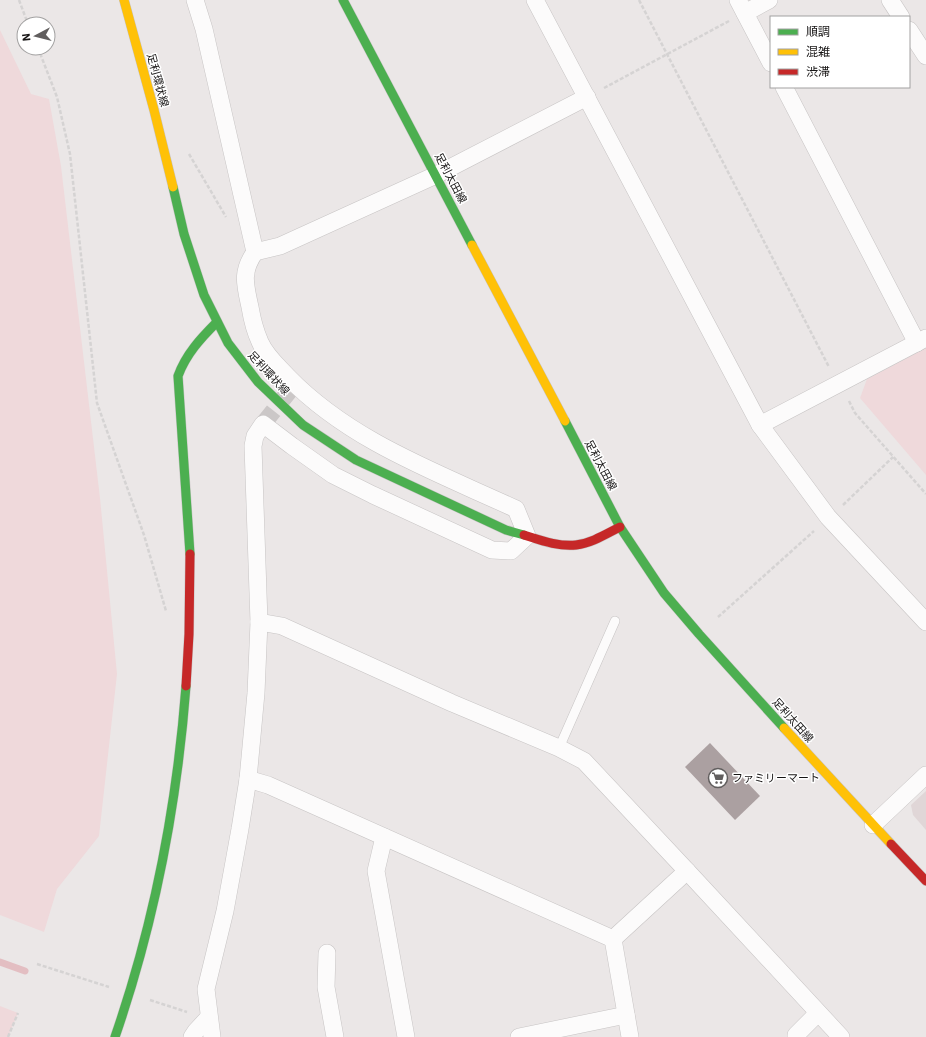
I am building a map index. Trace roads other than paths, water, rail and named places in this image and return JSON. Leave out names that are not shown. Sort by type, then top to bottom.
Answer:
[{"type":"main road","name":"足利環状線","points":[[124,0],[154,110],[184,234],[199,282],[228,343],[258,382],[302,424],[356,460],[506,530],[542,541],[576,545],[593,540],[620,527]]},
{"type":"main road","name":"足利太田線","points":[[344,0],[620,527],[664,593],[698,634],[926,881]]},
{"type":"main road","points":[[115,1037],[130,993],[145,941],[154,902],[181,748],[188,664],[190,563],[178,376],[181,365],[193,346],[217,322]]},
{"type":"street","points":[[195,0],[204,29],[255,252]]},
{"type":"street","points":[[535,0],[760,425],[828,517],[926,622]]},
{"type":"street","points":[[769,0],[741,6],[770,61]]},
{"type":"street","points":[[890,0],[900,16]]},
{"type":"street","points":[[910,32],[926,56]]},
{"type":"street","points":[[760,425],[921,340],[785,88]]},
{"type":"street","points":[[212,1037],[206,988],[207,980],[225,911],[248,779],[256,693],[259,622],[253,446],[255,436],[263,424],[333,474],[373,495],[492,550],[510,551],[527,536],[516,509],[396,454],[358,433],[322,408],[295,384],[268,356],[255,330],[246,286],[246,271],[248,262],[255,252],[280,246],[436,175],[587,97]]},
{"type":"street","points":[[259,622],[282,626],[452,703],[558,748],[584,761],[841,1037]]},
{"type":"street","points":[[873,825],[926,775]]},
{"type":"street","points":[[248,779],[268,784],[612,939]]},
{"type":"street","points":[[384,837],[376,871],[406,1037]]},
{"type":"street","points":[[612,939],[688,871]]},
{"type":"street","points":[[612,939],[630,1037]]},
{"type":"street","points":[[327,953],[326,987],[336,1037]]},
{"type":"street","points":[[796,1037],[796,1035],[818,1013]]},
{"type":"street","points":[[520,1037],[626,1015]]},
{"type":"street","points":[[192,1037],[209,1017]]},
{"type":"lane","points":[[558,748],[615,621]]},
{"type":"waterway","points":[[0,962],[25,971]]},
{"type":"tunnel","points":[[263,424],[295,384]]},
{"type":"place","name":"ファミリーマート","points":[[718,778]]}]
